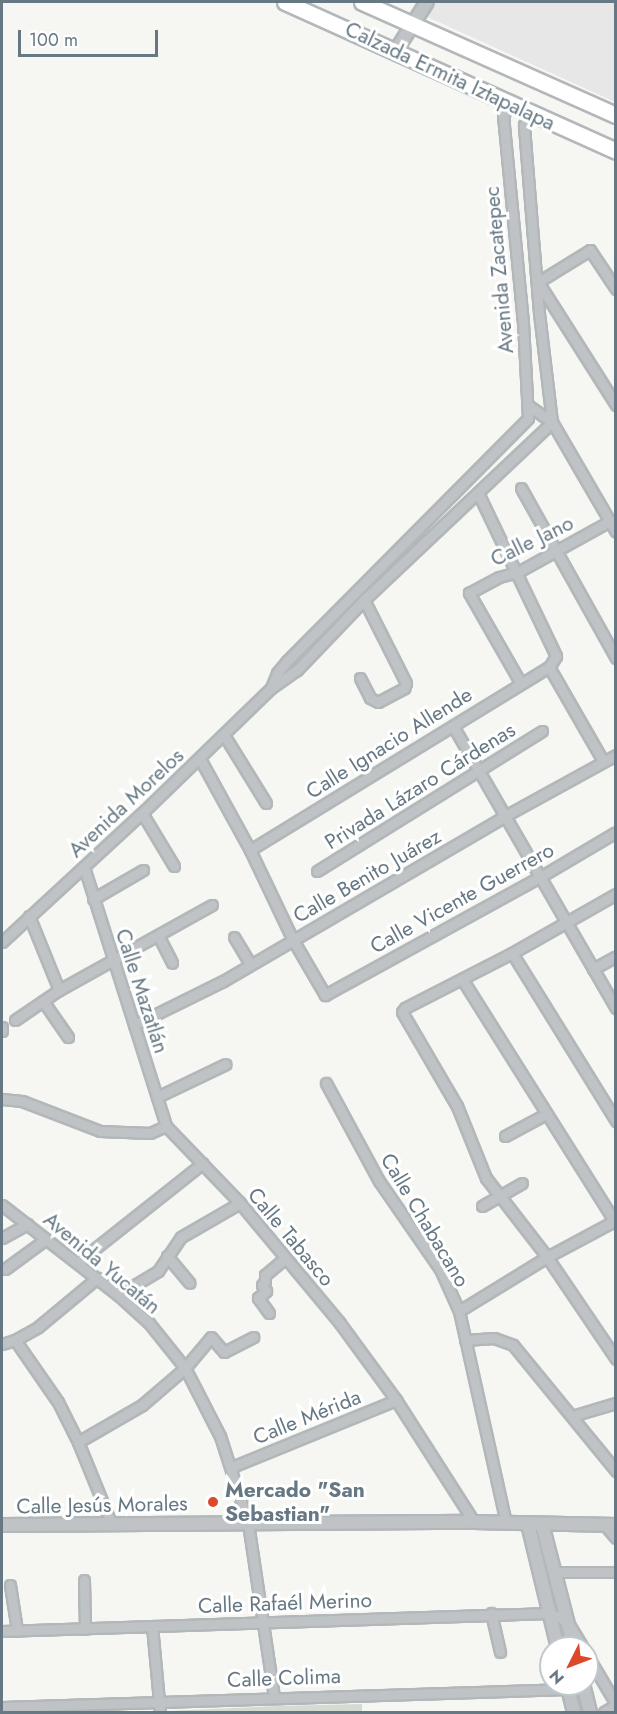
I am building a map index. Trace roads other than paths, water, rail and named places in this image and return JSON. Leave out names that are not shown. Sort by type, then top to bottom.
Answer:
[{"type":"main road","name":"Calzada Ermita Iztapalapa","points":[[285,2],[615,151]]},
{"type":"main road","name":"Calzada Ermita Iztapalapa","points":[[362,2],[615,115]]},
{"type":"street","points":[[395,52],[410,24],[427,2]]},
{"type":"street","name":"Avenida Zacatepec","points":[[508,104],[503,117],[529,406],[552,422]]},
{"type":"street","name":"Avenida Zacatepec","points":[[530,113],[524,125],[539,313],[552,422],[615,532]]},
{"type":"street","points":[[615,289],[590,250],[538,282],[615,405]]},
{"type":"street","points":[[523,323],[548,309],[559,315]]},
{"type":"street","name":"Avenida Morelos","points":[[272,688],[277,673],[306,642],[528,418],[529,406]]},
{"type":"street","name":"Avenida Morelos","points":[[2,942],[200,759],[272,688],[285,681],[364,600],[552,422]]},
{"type":"street","points":[[521,488],[615,658]]},
{"type":"street","points":[[478,493],[518,572],[556,656],[555,662],[549,667],[603,761]]},
{"type":"street","name":"Calle Jano","points":[[520,682],[469,593],[499,577],[518,572],[610,521]]},
{"type":"street","points":[[360,678],[369,698],[378,702],[404,688],[406,683],[364,600]]},
{"type":"street","points":[[306,642],[315,652]]},
{"type":"street","name":"Calle Ignacio Allende","points":[[250,850],[453,726],[520,682],[549,667]]},
{"type":"street","points":[[453,726],[615,1008]]},
{"type":"street","name":"Privada Lázaro Cárdenas","points":[[317,871],[542,731]]},
{"type":"street","points":[[224,735],[266,803]]},
{"type":"street","name":"Calle Benito Juárez","points":[[134,1025],[224,981],[615,754]]},
{"type":"street","points":[[200,759],[250,850],[293,940]]},
{"type":"street","points":[[142,813],[174,866]]},
{"type":"street","name":"Calle Vicente Guerrero","points":[[293,940],[325,995],[540,877],[615,832]]},
{"type":"street","name":"Calle Mazatlán","points":[[84,867],[166,1126]]},
{"type":"street","points":[[93,898],[143,870]]},
{"type":"street","points":[[615,894],[512,953],[405,1008],[403,1017],[457,1106],[486,1178],[547,1257],[615,1359]]},
{"type":"street","points":[[15,1020],[59,990],[212,905]]},
{"type":"street","points":[[30,916],[59,990]]},
{"type":"street","points":[[158,935],[172,963]]},
{"type":"street","points":[[234,937],[250,964]]},
{"type":"street","points":[[512,953],[615,1121]]},
{"type":"street","points":[[593,969],[615,956]]},
{"type":"street","points":[[459,1311],[547,1257],[614,1222],[462,979]]},
{"type":"street","points":[[43,1001],[68,1037]]},
{"type":"street","points":[[157,1097],[226,1064]]},
{"type":"street","name":"Calle Chabacano","points":[[326,1083],[379,1181],[440,1269],[459,1311],[506,1523]]},
{"type":"street","points":[[2,1100],[22,1101],[99,1131],[150,1133],[166,1126]]},
{"type":"street","points":[[505,1136],[546,1114]]},
{"type":"street","name":"Calle Tabasco","points":[[166,1126],[240,1203],[339,1322],[396,1400],[474,1522]]},
{"type":"street","points":[[78,1262],[203,1163]]},
{"type":"street","points":[[482,1206],[522,1183]]},
{"type":"street","points":[[118,1295],[158,1271],[182,1237],[240,1203]]},
{"type":"street","name":"Avenida Yucatán","points":[[2,1205],[118,1295],[149,1323],[185,1368],[220,1436],[232,1467],[248,1523],[274,1697]]},
{"type":"street","points":[[2,1238],[27,1224]]},
{"type":"street","points":[[5,1269],[46,1239]]},
{"type":"street","points":[[167,1256],[190,1283]]},
{"type":"street","points":[[269,1313],[258,1298],[266,1291],[262,1285],[265,1275],[285,1258]]},
{"type":"street","points":[[2,1344],[15,1340],[38,1327],[97,1278]]},
{"type":"street","points":[[78,1442],[142,1405],[185,1368],[211,1337],[224,1352],[253,1337]]},
{"type":"street","points":[[465,1340],[494,1338],[513,1345],[615,1471]]},
{"type":"street","points":[[15,1340],[58,1402],[78,1442],[111,1523]]},
{"type":"street","name":"Calle Mérida","points":[[232,1467],[396,1400]]},
{"type":"street","points":[[572,1416],[615,1403]]},
{"type":"street","name":"Calle Jesús Morales","points":[[2,1526],[111,1523],[474,1522],[610,1525]]},
{"type":"street","points":[[528,1524],[555,1636]]},
{"type":"street","points":[[542,1524],[571,1636]]},
{"type":"street","points":[[610,1525],[615,1538]]},
{"type":"street","points":[[553,1572],[615,1572]]},
{"type":"street","points":[[84,1580],[86,1629]]},
{"type":"street","points":[[10,1585],[17,1630]]},
{"type":"street","points":[[491,1613],[500,1652]]},
{"type":"street","name":"Calle Rafaél Merino","points":[[2,1631],[491,1613],[549,1613],[567,1622]]},
{"type":"street","points":[[567,1622],[576,1636]]},
{"type":"street","points":[[152,1626],[160,1713]]},
{"type":"street","points":[[599,1676],[615,1704],[604,1713]]},
{"type":"street","name":"Calle Colima","points":[[2,1707],[17,1709],[159,1701],[539,1687]]},
{"type":"street","points":[[570,1696],[574,1712],[591,1712],[586,1696]]},
{"type":"place","name":"Mercado \"San Sebastian\"","points":[[213,1502]]}]
